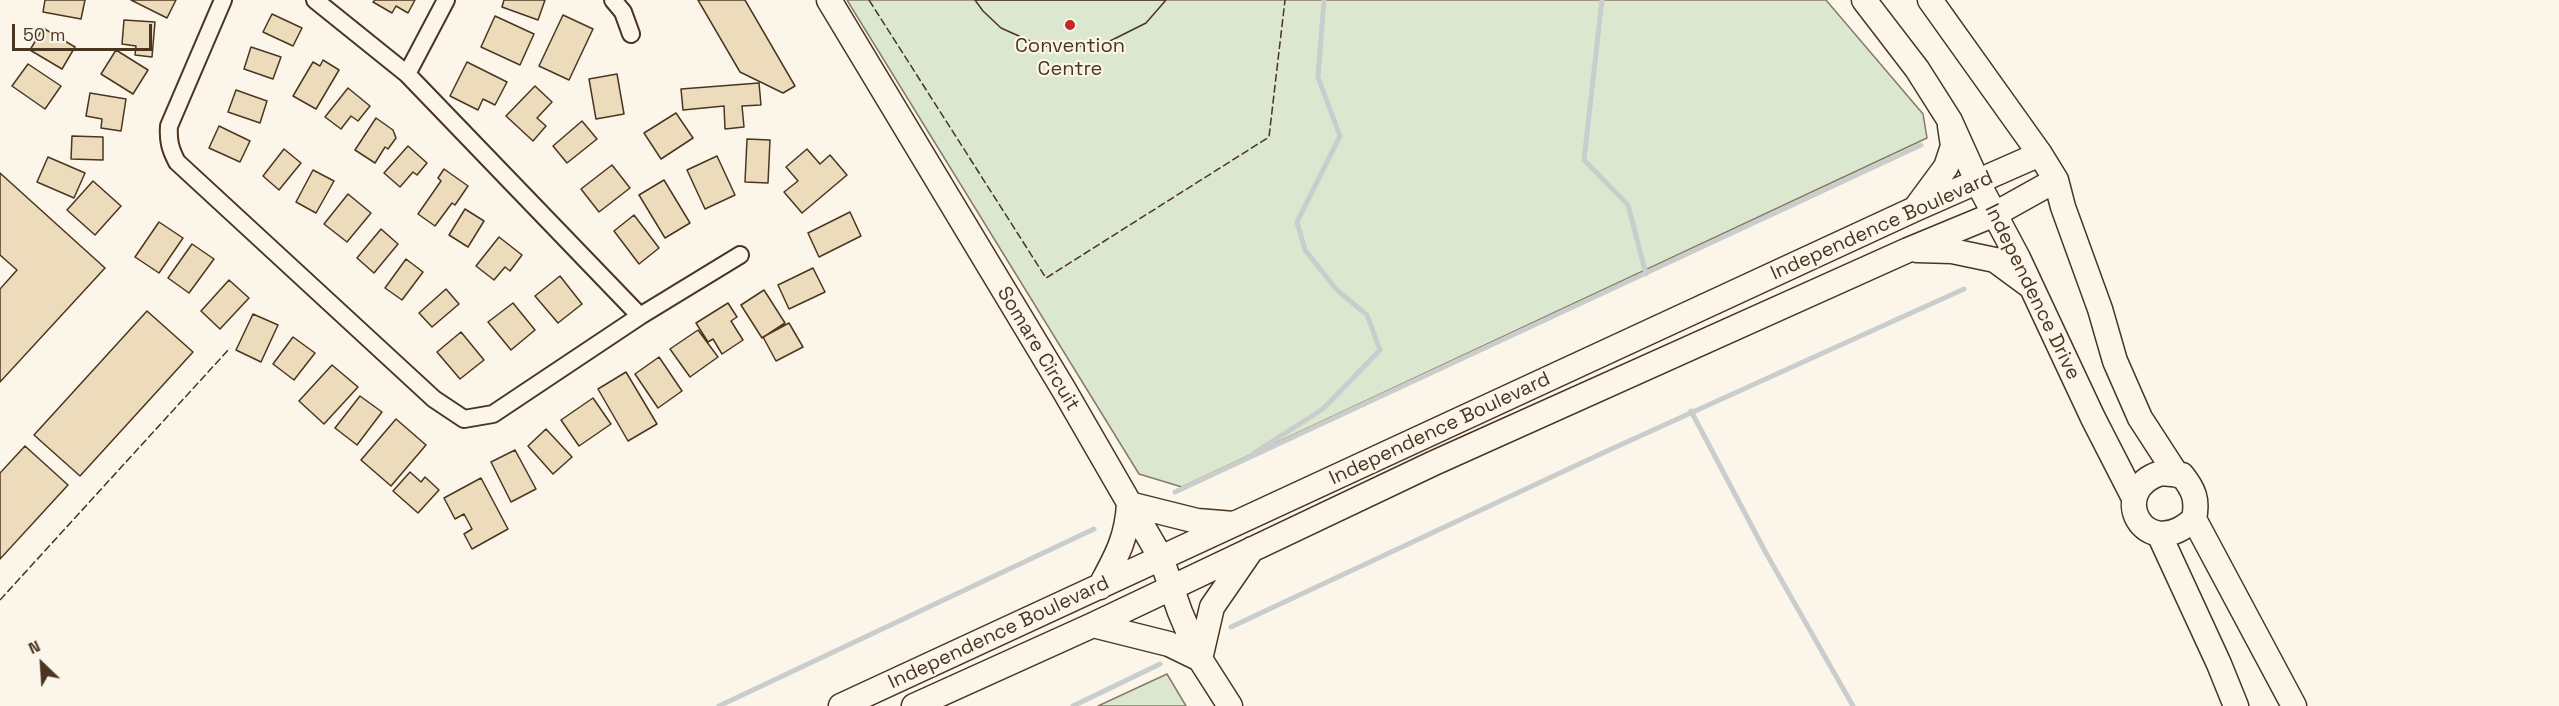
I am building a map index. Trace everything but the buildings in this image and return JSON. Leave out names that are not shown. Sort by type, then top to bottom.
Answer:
[{"type":"street","points":[[224,0],[169,126],[168,138],[177,162],[434,399],[464,419],[493,414],[640,316],[740,255]]},
{"type":"street","points":[[315,0],[407,74],[640,316]]},
{"type":"street","points":[[407,74],[446,0]]},
{"type":"street","points":[[613,0],[622,12],[631,34]]},
{"type":"street","name":"Somare Circuit","points":[[829,0],[1064,390],[1161,558],[1200,659],[1230,706]]},
{"type":"street","name":"Independence Drive","points":[[1864,0],[1917,69],[1950,122],[2134,498],[2135,514],[2144,527],[2159,534],[2236,706]]},
{"type":"street","points":[[1872,0],[1882,24]]},
{"type":"street","points":[[1930,0],[2040,154],[2056,180],[2063,207],[2100,309],[2115,361],[2140,418],[2177,475]]},
{"type":"street","points":[[1915,209],[1946,167],[1953,146],[1950,122]]},
{"type":"street","name":"Independence Boulevard","points":[[841,706],[1915,209],[2040,154]]},
{"type":"street","name":"Independence Boulevard","points":[[914,706],[1093,625],[1434,463],[1908,250],[1995,214],[2056,180]]},
{"type":"street","points":[[1908,250],[1952,251],[1995,260],[2031,287]]},
{"type":"street","points":[[2134,498],[2144,481],[2152,476],[2161,473],[2182,475],[2194,491],[2196,500],[2194,519],[2294,706]]},
{"type":"street","points":[[1100,587],[1117,555],[1127,529],[1129,504],[1197,521],[1237,524]]},
{"type":"street","points":[[2159,534],[2178,532],[2194,519]]},
{"type":"street","points":[[1093,625],[1169,644],[1200,659],[1212,607],[1252,549]]},
{"type":"green space","points":[[847,0],[1826,0],[1923,114],[1927,138],[1182,487],[1139,474]]},
{"type":"green space","points":[[1167,674],[1186,706],[1098,706]]},
{"type":"waterway","points":[[1254,453],[1323,409],[1380,350],[1367,315],[1337,290],[1305,250],[1297,222],[1340,136],[1318,77],[1324,0]]},
{"type":"waterway","points":[[1602,0],[1584,160],[1628,205],[1646,274]]},
{"type":"waterway","points":[[1175,492],[1921,145]]},
{"type":"waterway","points":[[1231,627],[1607,451],[1964,289]]},
{"type":"waterway","points":[[1691,411],[1766,553],[1853,706]]},
{"type":"waterway","points":[[719,706],[1094,529]]},
{"type":"waterway","points":[[1073,706],[1160,664]]},
{"type":"fence","points":[[869,0],[1046,278],[1269,137],[1285,0]]},
{"type":"fence","points":[[0,600],[230,348]]},
{"type":"place","name":"Convention Centre","points":[[1070,25]]}]
